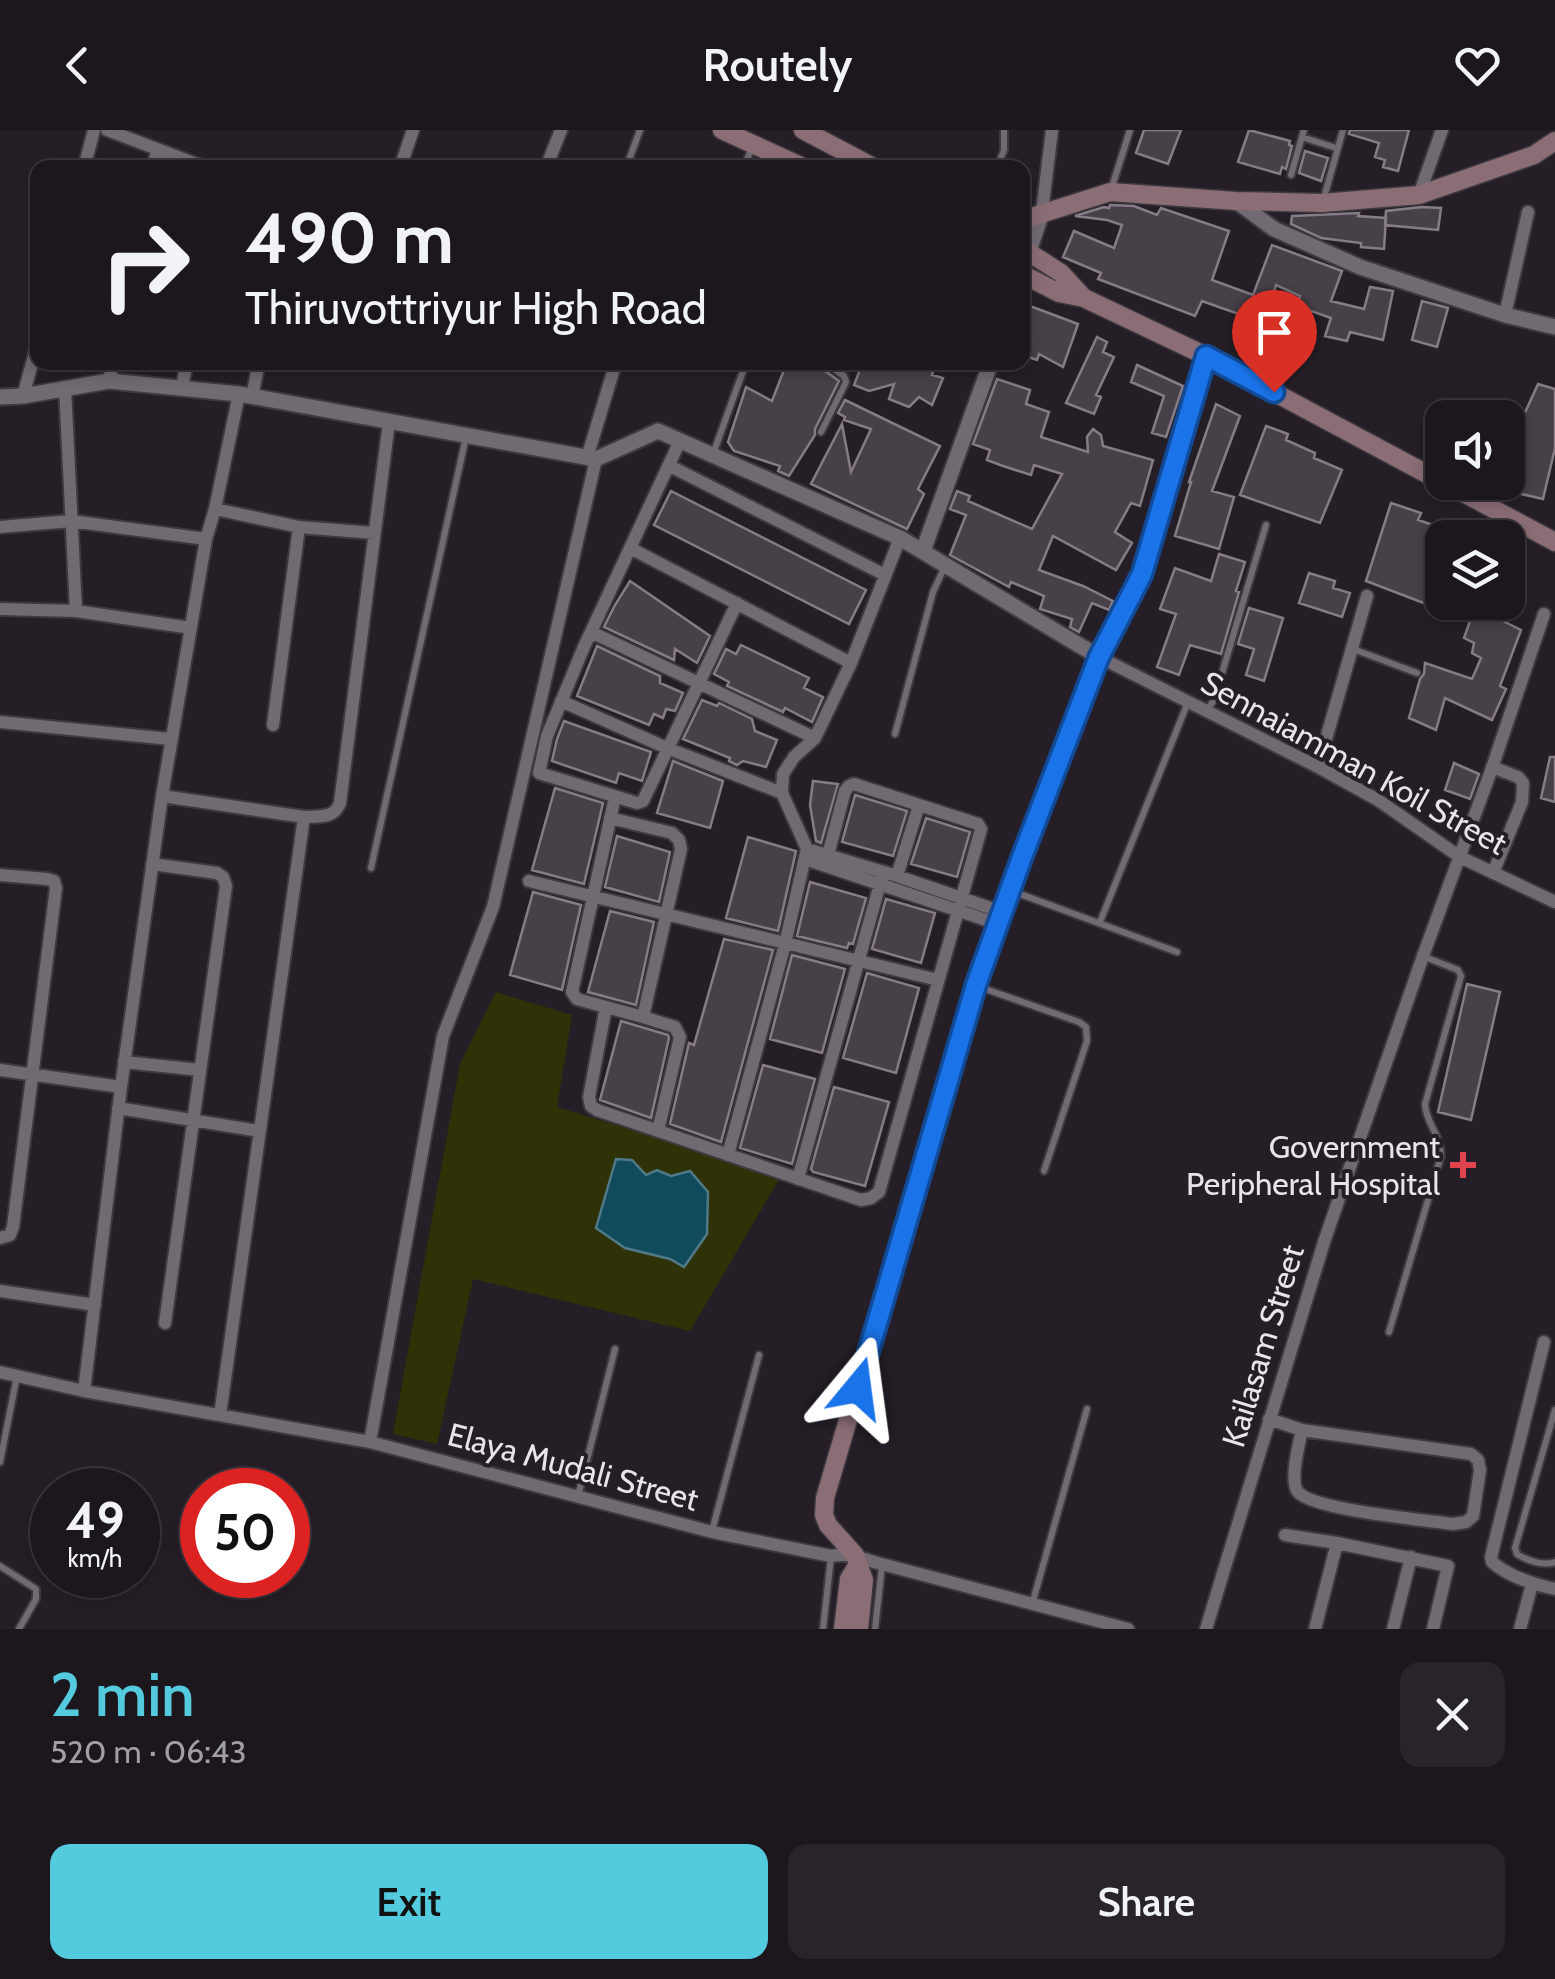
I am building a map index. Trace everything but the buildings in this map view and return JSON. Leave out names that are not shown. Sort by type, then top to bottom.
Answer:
[{"type":"main road","points":[[722,130],[787,160]]},
{"type":"main road","points":[[815,133],[862,160]]},
{"type":"main road","points":[[1030,217],[1110,192],[1322,204],[1419,195],[1534,155],[1555,142]]},
{"type":"main road","points":[[1030,252],[1062,272],[1084,298]]},
{"type":"main road","points":[[1030,278],[1059,294],[1084,298],[1206,356],[1425,472]]},
{"type":"main road","points":[[859,1629],[864,1580],[856,1561],[828,1525],[824,1515],[826,1498],[976,985],[1099,657],[1142,574],[1206,356]]},
{"type":"main road","points":[[1477,500],[1555,542]]},
{"type":"main road","points":[[842,1629],[849,1579],[856,1561]]},
{"type":"street","points":[[86,160],[94,130]]},
{"type":"street","points":[[107,130],[186,160]]},
{"type":"street","points":[[403,160],[412,130]]},
{"type":"street","points":[[549,160],[560,130]]},
{"type":"street","points":[[1030,240],[1042,212],[1052,130]]},
{"type":"street","points":[[1419,195],[1442,130]]},
{"type":"street","points":[[155,160],[157,149]]},
{"type":"street","points":[[1236,201],[1274,230],[1360,267],[1505,315],[1555,327]]},
{"type":"street","points":[[1505,315],[1528,212]]},
{"type":"street","points":[[23,396],[30,370]]},
{"type":"street","points":[[109,381],[111,370]]},
{"type":"street","points":[[182,387],[186,370]]},
{"type":"street","points":[[84,1391],[120,1087],[170,739],[206,539],[256,370]]},
{"type":"street","points":[[370,1442],[443,1036],[493,907],[614,370]]},
{"type":"street","points":[[923,551],[987,370]]},
{"type":"street","points":[[0,397],[109,381],[182,387],[246,395],[592,458]]},
{"type":"street","points":[[64,387],[76,610]]},
{"type":"street","points":[[162,796],[304,816],[331,815],[337,811],[389,422]]},
{"type":"street","name":"Sennaiamman Koil Street","points":[[592,458],[658,432],[900,538],[1099,657],[1318,767],[1378,800],[1460,856],[1555,902]]},
{"type":"street","points":[[680,441],[561,700],[546,736],[540,773],[637,803],[643,801],[736,602]]},
{"type":"street","points":[[670,466],[886,575]]},
{"type":"street","points":[[216,509],[299,527],[374,533]]},
{"type":"street","points":[[0,527],[71,522],[206,539]]},
{"type":"street","points":[[273,725],[299,527]]},
{"type":"street","points":[[728,1154],[806,854],[782,794],[783,774],[814,738],[851,663],[900,538]]},
{"type":"street","points":[[630,548],[851,663]]},
{"type":"street","points":[[1318,767],[1368,596]]},
{"type":"street","points":[[0,608],[76,610],[191,628]]},
{"type":"street","name":"Kailasam Street","points":[[1206,1629],[1324,1242],[1544,614]]},
{"type":"street","points":[[590,632],[814,738]]},
{"type":"street","points":[[561,700],[782,794]]},
{"type":"street","points":[[0,722],[170,739]]},
{"type":"street","points":[[1492,767],[1518,777],[1523,784],[1522,802],[1493,873]]},
{"type":"street","points":[[606,1007],[589,1097],[596,1110],[861,1200],[871,1198],[879,1192],[982,829],[978,824],[854,784],[846,791],[828,855]]},
{"type":"street","points":[[615,796],[572,992],[577,999],[675,1028],[680,1037],[658,1131]]},
{"type":"street","points":[[798,1178],[859,961],[887,878],[919,805]]},
{"type":"street","points":[[220,1415],[304,816]]},
{"type":"street","points":[[610,818],[672,833],[681,850],[643,1017]]},
{"type":"street","points":[[806,854],[828,855],[1000,918]]},
{"type":"street","points":[[806,854],[887,878]]},
{"type":"street","points":[[152,864],[218,873],[226,886],[165,1324]]},
{"type":"street","points":[[0,875],[47,879],[54,881],[56,888],[14,1227],[10,1236],[0,1238]]},
{"type":"street","points":[[529,881],[938,980]]},
{"type":"street","points":[[124,1062],[200,1070]]},
{"type":"street","points":[[0,1070],[120,1087]]},
{"type":"street","points":[[118,1108],[260,1131]]},
{"type":"street","points":[[0,1290],[95,1305]]},
{"type":"street","points":[[1544,1342],[1491,1557],[1496,1566],[1532,1584],[1555,1590]]},
{"type":"street","name":"Elaya Mudali Street","points":[[0,1372],[84,1391],[370,1442],[712,1532],[831,1556],[843,1554],[856,1561],[882,1564],[1128,1629]]},
{"type":"street","points":[[1268,1419],[1302,1430],[1471,1454],[1478,1460],[1480,1470],[1471,1520],[1453,1524],[1401,1517],[1332,1506],[1300,1494],[1294,1484],[1302,1430]]},
{"type":"street","points":[[1286,1536],[1448,1566],[1432,1629]]},
{"type":"street","points":[[1315,1629],[1337,1543]]},
{"type":"street","points":[[1393,1629],[1411,1557]]},
{"type":"street","points":[[1520,1629],[1532,1584]]},
{"type":"lane","points":[[629,160],[640,130]]},
{"type":"lane","points":[[1001,160],[1004,130]]},
{"type":"lane","points":[[1110,192],[1130,130]]},
{"type":"lane","points":[[1322,204],[1342,130]]},
{"type":"lane","points":[[1291,175],[1303,133],[1336,148]]},
{"type":"lane","points":[[747,160],[754,145]]},
{"type":"lane","points":[[713,456],[745,370]]},
{"type":"lane","points":[[821,432],[846,382],[835,370]]},
{"type":"lane","points":[[371,868],[466,436]]},
{"type":"lane","points":[[1206,711],[1214,700],[1266,526]]},
{"type":"lane","points":[[894,734],[933,592],[946,564]]},
{"type":"lane","points":[[1352,649],[1417,672]]},
{"type":"lane","points":[[1100,922],[1188,702]]},
{"type":"lane","points":[[1011,890],[1178,952]]},
{"type":"lane","points":[[1389,1332],[1440,1156],[1440,1144],[1425,1104],[1461,976],[1458,970],[1423,956]]},
{"type":"lane","points":[[976,985],[1080,1022],[1086,1028],[1087,1041],[1044,1171]]},
{"type":"lane","points":[[578,1497],[615,1349]]},
{"type":"lane","points":[[712,1532],[758,1355]]},
{"type":"lane","points":[[0,1462],[18,1376]]},
{"type":"lane","points":[[1032,1602],[1087,1409]]},
{"type":"lane","points":[[1555,1410],[1515,1548],[1517,1554],[1536,1562],[1555,1562]]},
{"type":"lane","points":[[822,1629],[831,1556]]},
{"type":"lane","points":[[1532,1584],[1536,1562]]},
{"type":"lane","points":[[875,1629],[882,1564]]},
{"type":"lane","points":[[0,1566],[36,1588],[36,1599],[18,1629]]},
{"type":"green space","points":[[496,992],[572,1015],[557,1107],[781,1176],[690,1331],[473,1279],[437,1444],[393,1434],[460,1064]]},
{"type":"water","points":[[616,1159],[632,1160],[646,1175],[657,1170],[671,1176],[690,1171],[708,1192],[707,1234],[684,1267],[670,1259],[625,1248],[596,1228]]},
{"type":"place","name":"Government Peripheral Hospital","points":[[1463,1165]]},
{"type":"route","points":[[858,1388],[976,985],[1099,657],[1142,574],[1206,356],[1274,392]]}]
